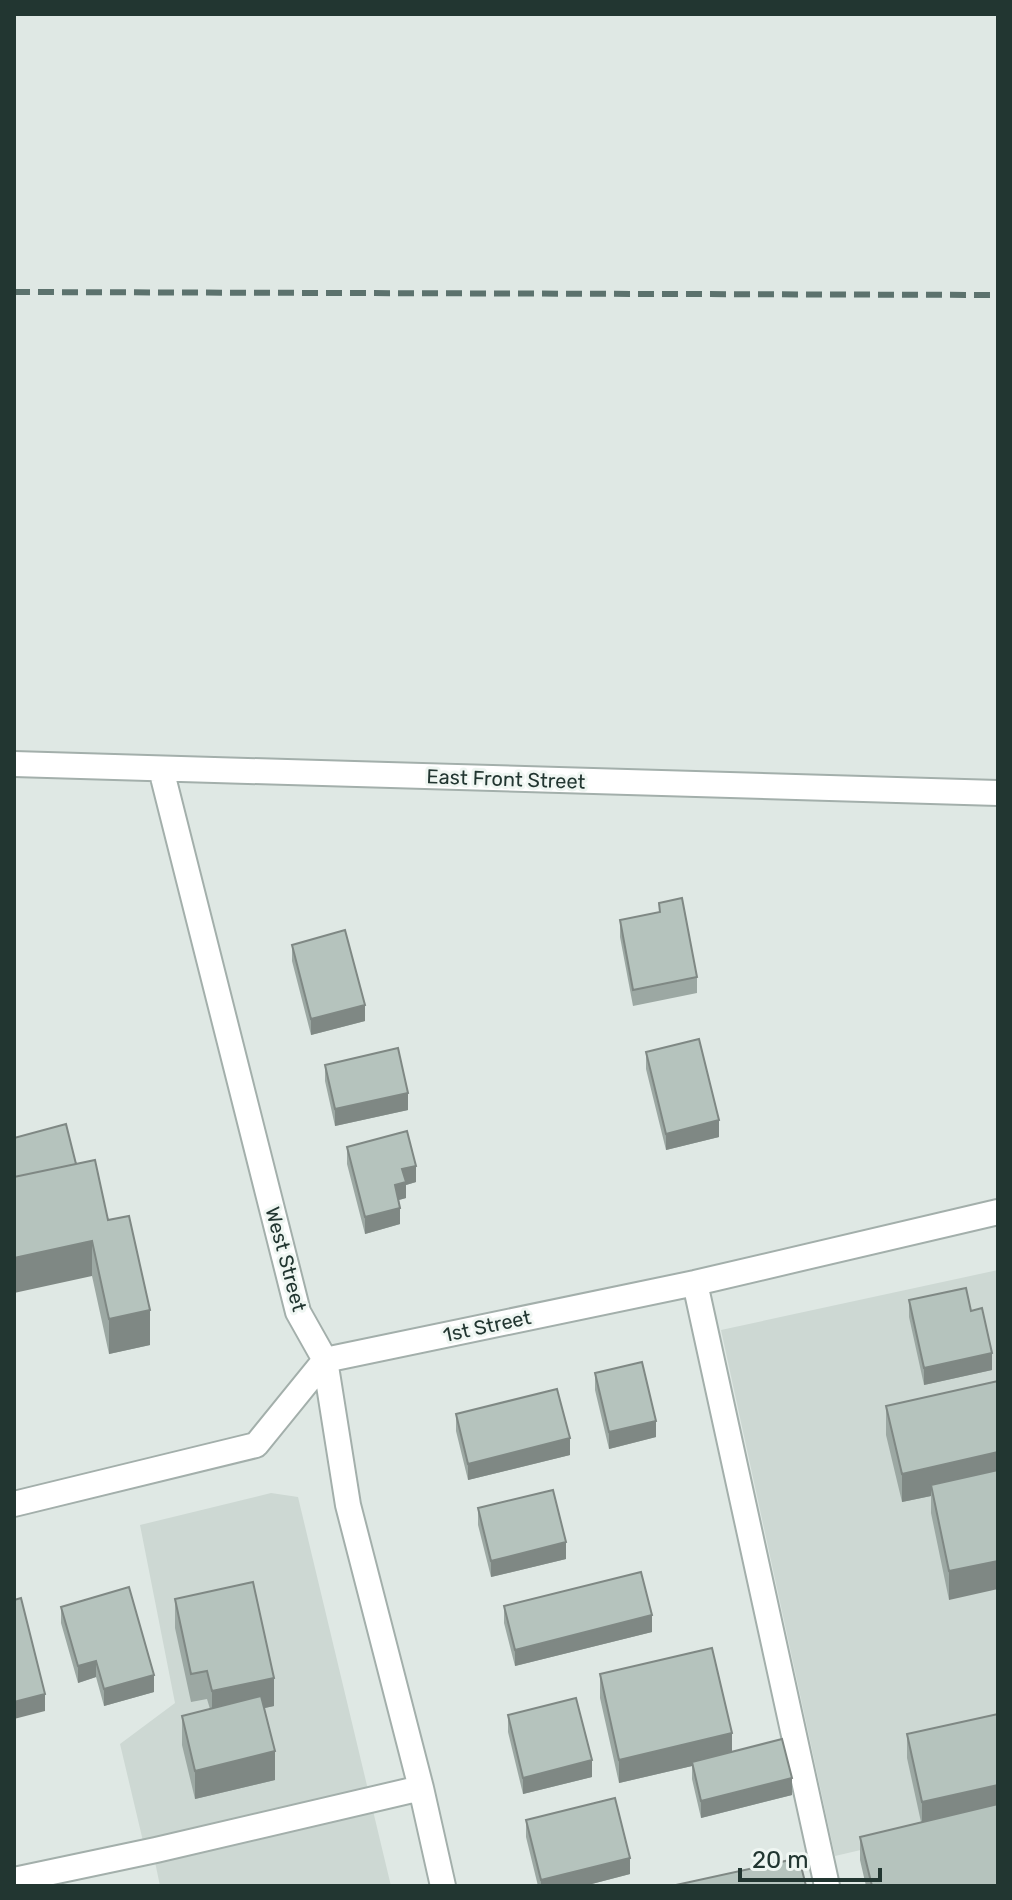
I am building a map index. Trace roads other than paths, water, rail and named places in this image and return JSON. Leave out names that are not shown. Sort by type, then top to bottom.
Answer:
[{"type":"street","name":"East Front Street","points":[[14,764],[998,793]]},
{"type":"street","name":"West Street","points":[[161,769],[298,1312],[325,1360],[348,1505],[443,1886]]},
{"type":"street","name":"1st Street","points":[[325,1360],[695,1283],[998,1212]]},
{"type":"street","points":[[695,1283],[827,1886]]},
{"type":"street","points":[[14,1504],[256,1445],[325,1360]]},
{"type":"street","points":[[14,1880],[421,1788]]},
{"type":"railway","points":[[14,292],[998,295]]}]
